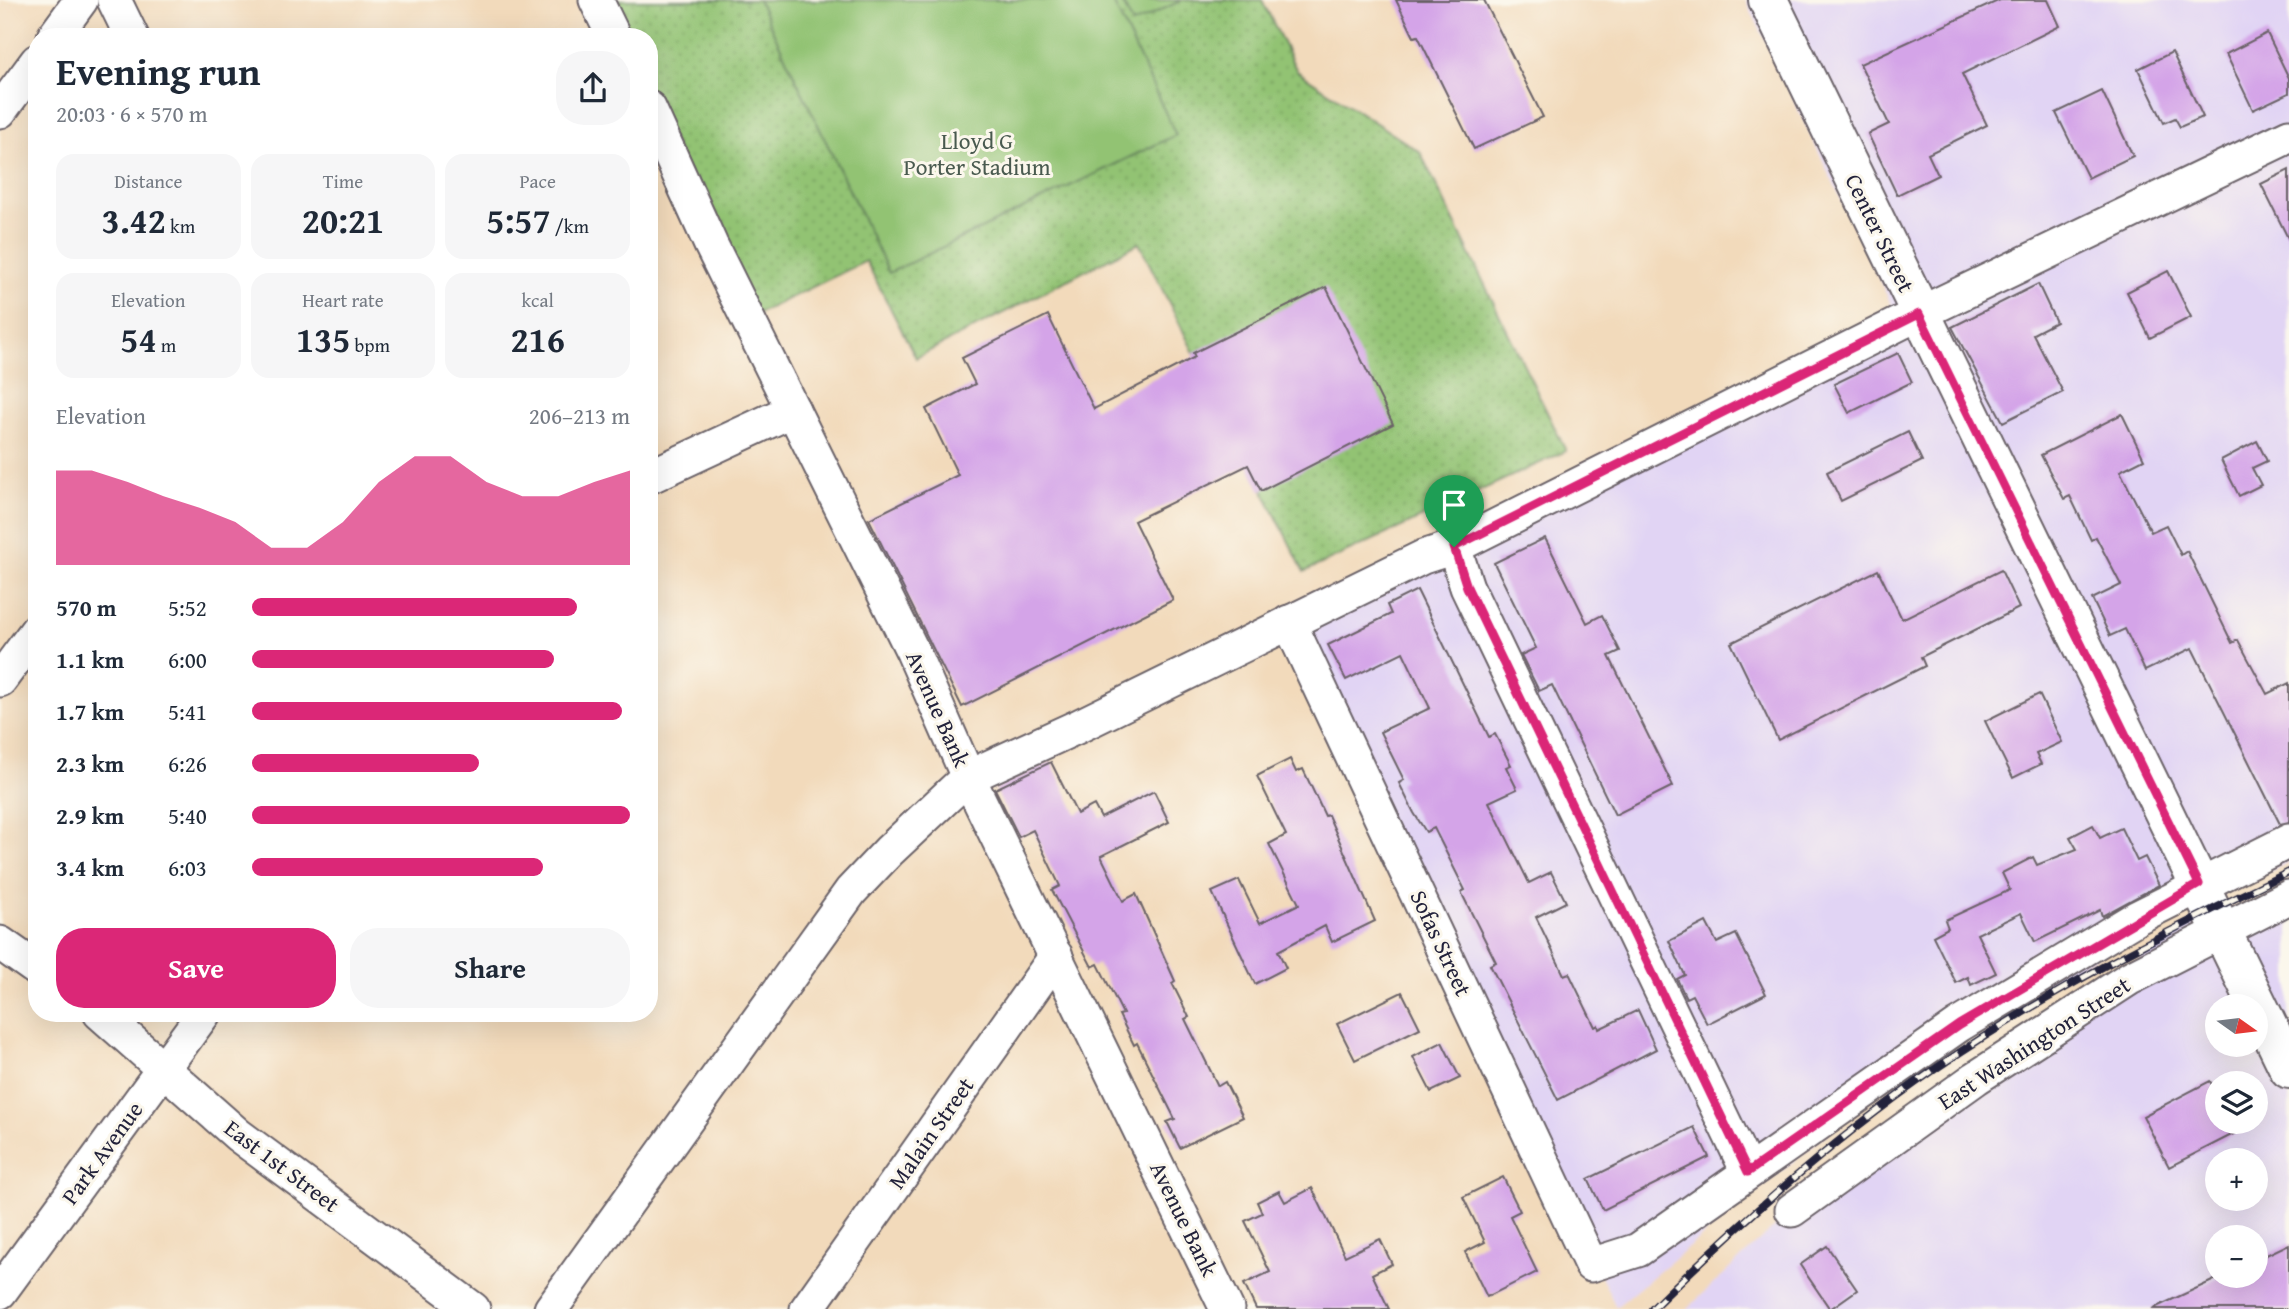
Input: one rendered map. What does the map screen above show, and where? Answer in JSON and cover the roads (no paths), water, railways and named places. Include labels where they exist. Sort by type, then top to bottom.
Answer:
[{"type":"main road","name":"Center Street","points":[[1768,0],[2289,1069]]},
{"type":"street","points":[[61,28],[81,0]]},
{"type":"street","points":[[114,0],[128,28]]},
{"type":"street","points":[[596,0],[610,28]]},
{"type":"street","points":[[0,111],[28,73]]},
{"type":"street","name":"Avenue Bank","points":[[658,128],[711,245],[913,652],[968,777],[1227,1309]]},
{"type":"street","points":[[551,1309],[851,891],[889,851],[968,777],[1077,727],[1423,557],[1454,547],[1919,314],[2289,136]]},
{"type":"street","points":[[658,473],[793,410]]},
{"type":"street","points":[[1454,547],[1467,587],[1748,1172],[1959,1025],[2199,884],[2289,841]]},
{"type":"street","name":"Sofas Street","points":[[1289,622],[1591,1265],[1638,1250],[1748,1172]]},
{"type":"street","points":[[0,680],[28,641]]},
{"type":"street","name":"East Washington Street","points":[[1792,1210],[1976,1078],[2130,978],[2289,897]]},
{"type":"street","points":[[0,943],[28,963]]},
{"type":"street","name":"Malain Street","points":[[807,1309],[1056,956]]},
{"type":"street","name":"East 1st Street","points":[[110,1022],[238,1136],[473,1309]]},
{"type":"street","name":"Park Avenue","points":[[0,1292],[198,1022]]},
{"type":"railway","points":[[1652,1309],[1719,1244],[1826,1151],[1938,1067],[2066,987],[2199,916],[2289,872]]},
{"type":"park label","name":"Lloyd G Porter Stadium","points":[[977,154]]}]
